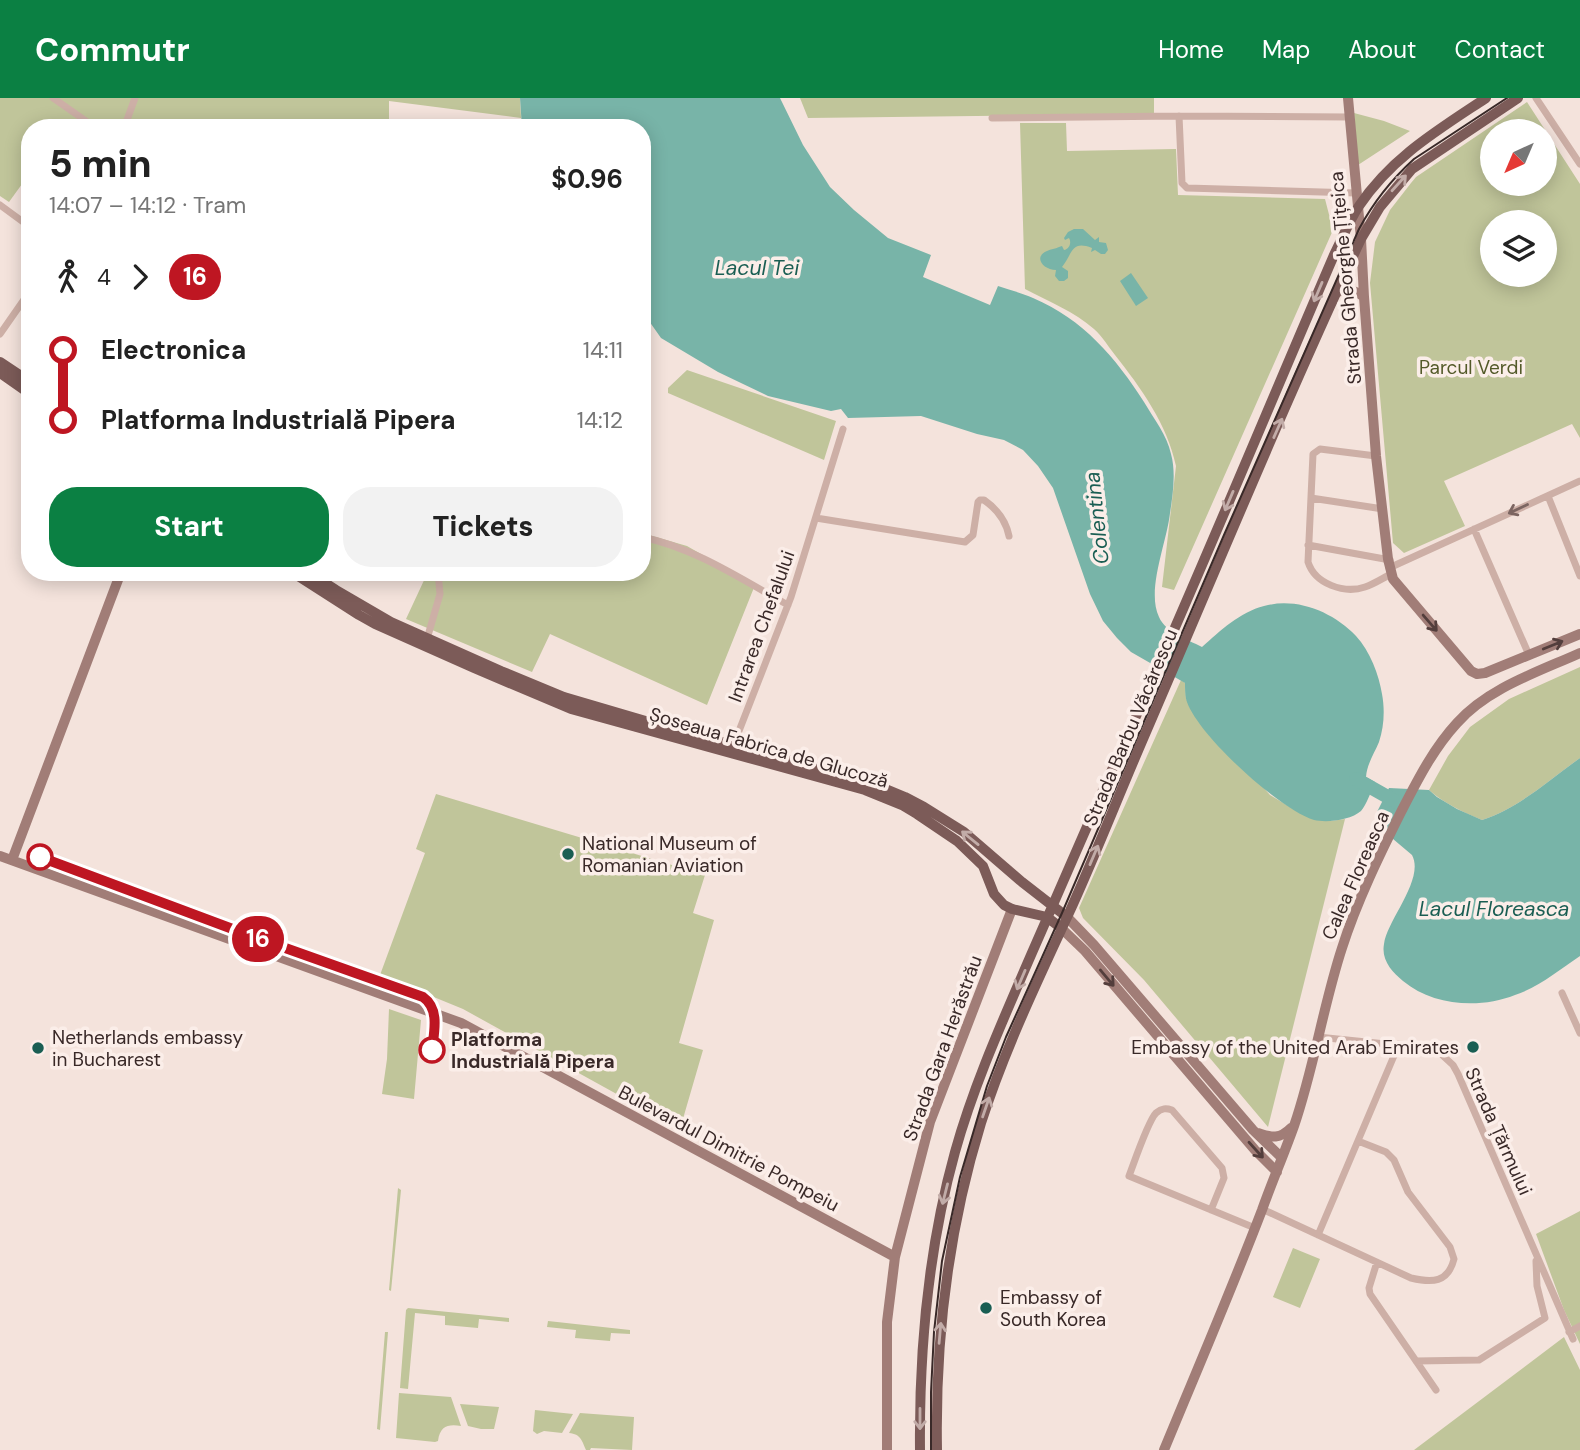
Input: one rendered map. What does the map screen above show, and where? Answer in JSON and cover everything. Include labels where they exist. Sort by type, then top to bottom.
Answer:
[{"type":"main road","name":"Strada Barbu Văcărescu","points":[[920,1450],[924,1326],[930,1271],[942,1208],[958,1143],[976,1087],[1047,917],[1334,255],[1358,208],[1400,158],[1486,98]]},
{"type":"main road","name":"Strada Barbu Văcărescu","points":[[937,1450],[937,1384],[951,1244],[972,1155],[1008,1049],[1361,239],[1380,207],[1412,169],[1518,98]]},
{"type":"main road","points":[[0,362],[21,377]]},
{"type":"main road","points":[[0,373],[21,388]]},
{"type":"main road","name":"Șoseaua Fabrica de Glucoză","points":[[306,581],[375,624],[554,702],[604,719],[869,782],[905,797],[964,832],[1067,917]]},
{"type":"main road","name":"Șoseaua Fabrica de Glucoză","points":[[323,581],[363,606],[427,639],[564,697],[865,790],[902,805],[957,841],[983,866],[994,894],[1012,909]]},
{"type":"main road","points":[[989,882],[999,872],[1022,882]]},
{"type":"main road","points":[[1012,909],[1047,917],[1061,928]]},
{"type":"street","points":[[54,98],[83,119]]},
{"type":"street","points":[[127,119],[135,98]]},
{"type":"street","name":"Strada Gheorghe Țițeica","points":[[1348,98],[1376,456],[1390,567]]},
{"type":"street","points":[[1536,98],[1580,164]]},
{"type":"street","points":[[1179,116],[1182,183],[1189,188],[1356,193]]},
{"type":"street","points":[[992,118],[1349,117]]},
{"type":"street","points":[[1572,152],[1580,147]]},
{"type":"street","points":[[0,205],[21,220]]},
{"type":"street","points":[[1337,292],[1352,290],[1364,297]]},
{"type":"street","points":[[0,334],[21,304]]},
{"type":"street","name":"Intrarea Chefalului","points":[[732,749],[788,605],[844,429]]},
{"type":"street","points":[[1376,456],[1317,449],[1313,454],[1307,556],[1310,568],[1321,580],[1347,590],[1367,586],[1390,567],[1580,481]]},
{"type":"street","points":[[1548,496],[1580,576]]},
{"type":"street","points":[[1311,498],[1383,509]]},
{"type":"street","points":[[816,518],[965,542],[973,535],[978,502],[981,500],[989,503],[1002,518],[1009,536]]},
{"type":"street","points":[[1474,529],[1529,655]]},
{"type":"street","points":[[651,539],[700,555],[788,605]]},
{"type":"street","points":[[1308,545],[1390,567]]},
{"type":"street","points":[[1390,567],[1396,584],[1471,671],[1477,674],[1580,634]]},
{"type":"street","points":[[12,860],[118,581]]},
{"type":"street","points":[[427,639],[440,594],[439,581]]},
{"type":"street","name":"Calea Floreasca","points":[[1164,1450],[1294,1125],[1346,934],[1384,846],[1412,791],[1444,737],[1472,708],[1507,687],[1580,653]]},
{"type":"street","name":"Bulevardul Dimitrie Pompeiu","points":[[0,856],[461,1023],[895,1257]]},
{"type":"street","name":"Strada Gara Herăstrău","points":[[887,1450],[887,1322],[895,1257],[930,1122],[1012,909]]},
{"type":"street","name":"Șoseaua Fabrica de Glucoză","points":[[1067,917],[1255,1132],[1282,1158]]},
{"type":"street","points":[[1061,928],[1085,951],[1255,1150],[1277,1172]]},
{"type":"street","points":[[1562,993],[1580,1033]]},
{"type":"street","name":"Strada Țărmului","points":[[1318,1037],[1399,1044],[1432,1050],[1453,1065],[1571,1336],[1580,1326]]},
{"type":"street","points":[[1318,1235],[1399,1044]]},
{"type":"street","points":[[1211,1210],[1224,1178],[1222,1168],[1172,1110],[1165,1108],[1152,1119],[1129,1176],[1211,1210],[1255,1228]]},
{"type":"street","points":[[1255,1132],[1278,1137],[1294,1125]]},
{"type":"street","points":[[1262,1209],[1411,1278],[1435,1281],[1443,1278],[1454,1259],[1450,1247],[1408,1192],[1394,1160],[1386,1152],[1358,1141]]},
{"type":"street","points":[[1416,1361],[1479,1360],[1545,1318],[1536,1280],[1535,1254]]},
{"type":"street","points":[[1377,1262],[1369,1288],[1370,1294],[1436,1390]]},
{"type":"green space","points":[[0,98],[520,98],[521,118],[389,101],[389,119],[21,119],[21,185],[9,202],[0,196]]},
{"type":"green space","points":[[800,98],[1154,98],[1154,114],[808,118]]},
{"type":"green space","name":"Parcul Verdi","points":[[1527,102],[1538,119],[1502,119]]},
{"type":"green space","points":[[1354,113],[1384,121],[1410,131],[1358,165]]},
{"type":"green space","points":[[1020,123],[1066,123],[1067,151],[1176,149],[1178,195],[1325,199],[1333,230],[1174,590],[1162,587],[1176,466],[1160,421],[1134,380],[1097,332],[1070,312],[1025,289]]},
{"type":"green space","name":"Parcul Verdi","points":[[1480,134],[1480,196],[1558,196],[1558,150],[1580,184],[1580,438],[1572,424],[1444,481],[1465,526],[1404,553],[1393,543],[1370,283],[1375,242],[1390,210],[1416,177]]},
{"type":"green space","points":[[687,370],[836,421],[824,460],[668,393],[668,388]]},
{"type":"green space","points":[[651,536],[687,546],[755,585],[707,705],[550,634],[532,672],[406,619],[424,581],[651,581]]},
{"type":"green space","points":[[1580,667],[1580,758],[1521,801],[1482,820],[1448,804],[1429,790],[1448,756],[1470,727],[1509,699]]},
{"type":"green space","points":[[1181,680],[1185,683],[1186,699],[1270,795],[1300,813],[1331,821],[1345,819],[1268,1127],[1144,980],[1083,918],[1079,908]]},
{"type":"green space","points":[[436,794],[705,875],[693,913],[714,920],[679,1043],[703,1050],[680,1129],[463,1009],[380,975],[425,853],[416,849]]},
{"type":"green space","points":[[389,1009],[421,1020],[414,1099],[382,1094],[387,1059]]},
{"type":"green space","points":[[398,1188],[401,1190],[391,1291],[389,1290]]},
{"type":"green space","points":[[1580,1211],[1580,1344],[1564,1310],[1536,1234]]},
{"type":"green space","points":[[1293,1248],[1320,1259],[1300,1308],[1273,1297]]},
{"type":"green space","points":[[408,1308],[509,1318],[509,1322],[479,1319],[478,1328],[445,1325],[445,1316],[415,1313],[408,1389],[400,1388]]},
{"type":"green space","points":[[548,1321],[630,1330],[630,1334],[611,1333],[610,1341],[575,1338],[576,1330],[547,1327]]},
{"type":"green space","points":[[385,1332],[388,1332],[380,1430],[377,1429]]},
{"type":"green space","points":[[1564,1337],[1580,1370],[1580,1450],[1414,1450]]},
{"type":"green space","points":[[399,1393],[451,1397],[461,1426],[445,1427],[435,1442],[396,1438]]},
{"type":"green space","points":[[460,1404],[499,1407],[494,1429],[468,1426]]},
{"type":"green space","points":[[535,1410],[573,1414],[562,1433],[544,1431],[537,1434],[533,1431]]},
{"type":"green space","points":[[580,1413],[634,1417],[632,1450],[586,1450],[579,1436],[569,1433]]},
{"type":"water","name":"Lacul Tei","points":[[520,98],[780,98],[803,145],[830,187],[888,238],[931,255],[923,277],[990,305],[998,286],[1051,307],[1083,329],[1110,355],[1133,386],[1163,434],[1173,461],[1172,498],[1155,593],[1162,623],[1202,647],[1231,623],[1255,609],[1276,604],[1302,605],[1337,620],[1356,636],[1366,649],[1379,679],[1384,712],[1381,736],[1366,777],[1375,782],[1361,811],[1345,819],[1314,820],[1281,802],[1221,750],[1193,714],[1186,699],[1185,683],[1131,652],[1103,621],[1090,594],[1053,488],[1023,450],[1004,440],[921,416],[848,418],[841,409],[831,411],[768,396],[718,372],[661,338],[651,324],[651,119],[521,119]]},
{"type":"water","points":[[1074,229],[1083,229],[1095,240],[1099,237],[1099,242],[1106,243],[1108,250],[1101,254],[1095,250],[1091,252],[1092,248],[1085,246],[1076,247],[1062,267],[1068,271],[1068,278],[1059,281],[1055,276],[1056,270],[1044,266],[1040,260],[1047,251],[1062,246],[1064,250],[1067,248],[1070,240],[1064,238]]},
{"type":"water","points":[[1131,273],[1148,298],[1136,306],[1120,281]]},
{"type":"water","name":"Lacul Floreasca","points":[[1580,758],[1580,956],[1524,992],[1487,1002],[1457,1003],[1442,1000],[1428,996],[1403,981],[1391,970],[1386,960],[1384,944],[1391,923],[1410,887],[1415,865],[1412,855],[1380,828],[1375,816],[1389,788],[1429,790],[1457,809],[1482,820],[1521,801]]},
{"type":"waterway","name":"Colentina","points":[[1356,779],[1402,805]]},
{"type":"tram line","points":[[931,1450],[934,1332],[942,1261],[960,1177],[987,1086],[1006,1037],[1359,229],[1384,192],[1414,159],[1507,98]]},
{"type":"tram line","name":"16","points":[[40,857],[423,997],[428,1000],[434,1012],[432,1050]]},
{"type":"place","name":"National Museum of Romanian Aviation","points":[[568,854]]},
{"type":"place","name":"Embassy of the United Arab Emirates","points":[[1473,1047]]},
{"type":"place","name":"Netherlands embassy in Bucharest","points":[[38,1048]]},
{"type":"place","name":"Platforma Industrială Pipera","points":[[432,1050]]},
{"type":"place","name":"Embassy of South Korea","points":[[986,1308]]}]
